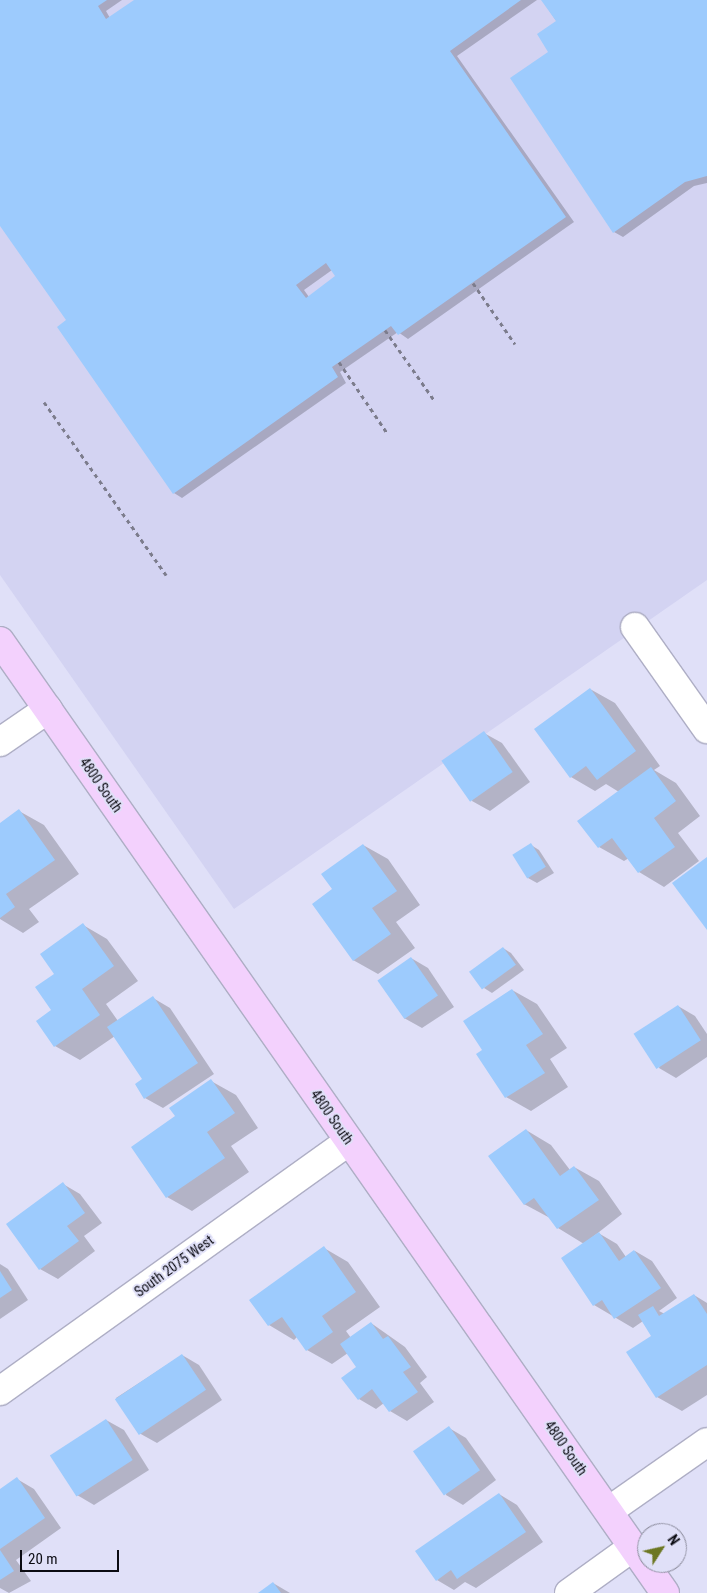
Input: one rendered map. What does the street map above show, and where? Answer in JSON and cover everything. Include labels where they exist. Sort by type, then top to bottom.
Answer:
[{"type":"main road","name":"4800 South","points":[[0,641],[349,1141],[610,1510],[633,1547],[666,1593]]},
{"type":"street","points":[[634,627],[707,729]]},
{"type":"street","points":[[0,742],[48,709]]},
{"type":"street","name":"South 2075 West","points":[[0,1391],[349,1141]]},
{"type":"street","points":[[610,1510],[707,1442]]},
{"type":"street","points":[[569,1593],[633,1547]]},
{"type":"path","points":[[473,282],[515,344]]},
{"type":"path","points":[[384,330],[434,400]]},
{"type":"path","points":[[339,362],[388,433]]},
{"type":"path","points":[[44,402],[166,575]]},
{"type":"shaded area","points":[[0,0],[707,0],[707,580],[234,909],[0,575]]},
{"type":"building","points":[[0,0],[107,0],[98,6],[106,19],[134,0],[521,0],[450,51],[566,217],[398,335],[391,326],[332,367],[338,377],[173,494],[57,327],[66,320],[0,226]],"holes":[[[326,263],[335,276],[306,298],[296,285]]]},
{"type":"building","points":[[541,0],[707,0],[707,176],[685,182],[613,233],[510,78],[548,52],[537,34],[556,21]]},
{"type":"building","points":[[590,688],[636,751],[597,780],[586,766],[570,778],[534,729]]},
{"type":"building","points":[[484,731],[513,772],[470,802],[441,761]]},
{"type":"building","points":[[651,767],[676,801],[654,818],[675,847],[638,873],[612,838],[598,848],[577,821]]},
{"type":"building","points":[[19,809],[55,860],[6,894],[15,907],[0,918],[0,823]]},
{"type":"building","points":[[531,843],[546,867],[527,878],[512,855]]},
{"type":"building","points":[[363,844],[397,891],[372,908],[391,934],[353,961],[312,904],[332,889],[321,874]]},
{"type":"building","points":[[707,857],[707,930],[672,883]]},
{"type":"building","points":[[83,923],[114,966],[82,989],[100,1015],[54,1047],[36,1021],[51,1010],[35,987],[54,974],[40,954]]},
{"type":"building","points":[[503,947],[516,965],[482,989],[469,972]]},
{"type":"building","points":[[411,957],[438,996],[404,1019],[377,981]]},
{"type":"building","points":[[512,989],[543,1034],[526,1045],[545,1073],[505,1098],[476,1054],[482,1050],[463,1021]]},
{"type":"building","points":[[153,996],[198,1063],[144,1099],[135,1084],[142,1079],[107,1027]]},
{"type":"building","points":[[678,1005],[701,1040],[656,1069],[634,1034]]},
{"type":"building","points":[[211,1079],[235,1113],[207,1132],[225,1158],[166,1198],[131,1147],[175,1116],[169,1108]]},
{"type":"building","points":[[526,1129],[560,1176],[574,1166],[599,1200],[557,1229],[534,1198],[524,1205],[488,1156]]},
{"type":"building","points":[[63,1182],[85,1213],[67,1226],[79,1241],[39,1270],[6,1224]]},
{"type":"building","points":[[599,1232],[619,1261],[634,1250],[661,1288],[614,1319],[602,1300],[593,1306],[561,1258]]},
{"type":"building","points":[[324,1246],[356,1292],[322,1316],[333,1332],[306,1351],[282,1317],[268,1326],[249,1300]]},
{"type":"building","points":[[0,1271],[12,1290],[0,1298]]},
{"type":"building","points":[[694,1294],[707,1314],[707,1365],[656,1398],[626,1352],[651,1336],[638,1315],[653,1306],[659,1316]]},
{"type":"building","points":[[371,1322],[383,1339],[388,1336],[411,1367],[403,1372],[418,1392],[389,1412],[372,1389],[358,1400],[341,1378],[356,1367],[340,1344]]},
{"type":"building","points":[[182,1354],[206,1390],[139,1435],[115,1399]]},
{"type":"building","points":[[106,1419],[133,1460],[76,1497],[50,1455]]},
{"type":"building","points":[[449,1426],[480,1470],[444,1495],[413,1451]]},
{"type":"building","points":[[17,1477],[45,1518],[0,1549],[0,1489]]},
{"type":"building","points":[[499,1493],[526,1532],[457,1579],[451,1570],[436,1581],[415,1551]]},
{"type":"building","points":[[0,1550],[14,1571],[0,1580]]},
{"type":"building","points":[[273,1582],[281,1593],[258,1593]]}]
